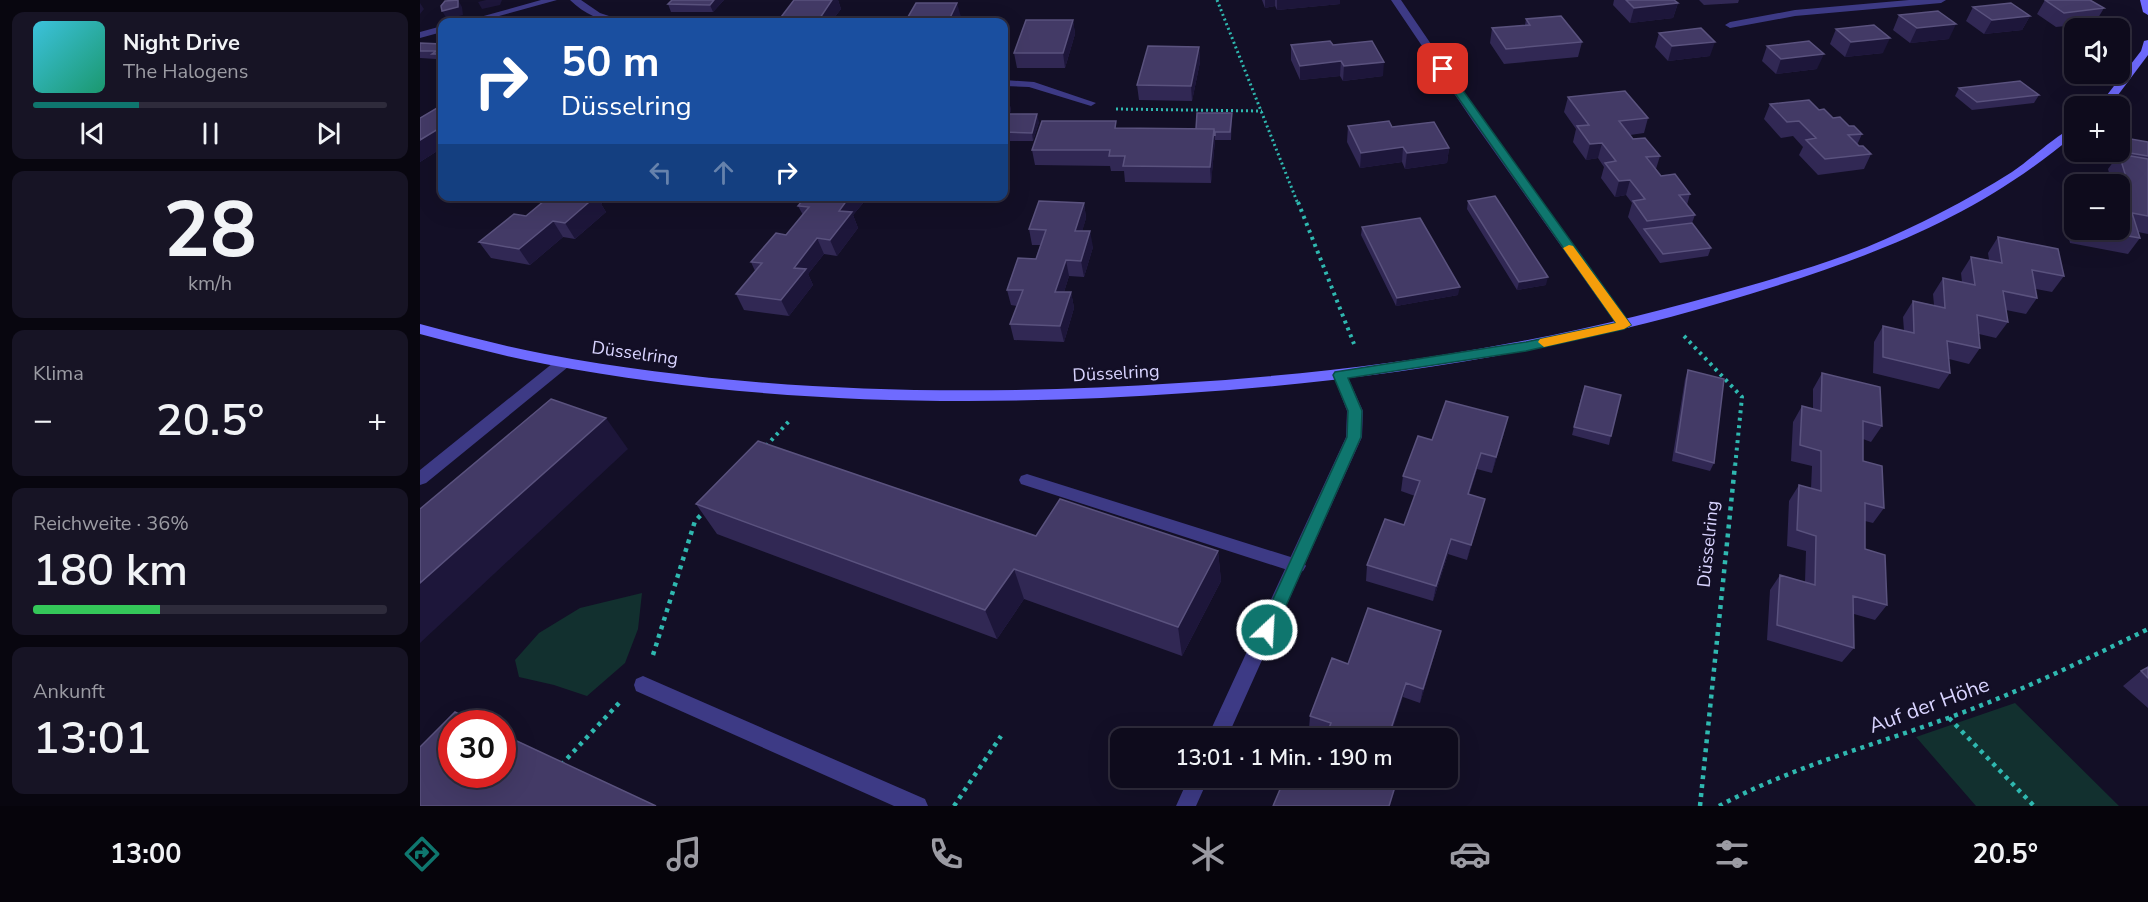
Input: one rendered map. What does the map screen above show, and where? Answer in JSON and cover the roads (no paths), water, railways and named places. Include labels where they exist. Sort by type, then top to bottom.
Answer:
[{"type":"street","points":[[482,18],[552,0]]},
{"type":"street","points":[[575,0],[597,15],[608,18]]},
{"type":"street","points":[[1396,0],[1478,121],[1624,325]]},
{"type":"street","points":[[1730,25],[1795,14],[1941,0]]},
{"type":"street","points":[[2145,0],[2148,12]]},
{"type":"street","points":[[420,35],[438,30]]},
{"type":"street","points":[[2112,96],[2146,51],[2148,43]]},
{"type":"street","points":[[1008,83],[1030,84],[1091,103]]},
{"type":"street","name":"Düsselring","points":[[420,329],[563,363],[722,384],[815,391],[954,397],[1125,393],[1340,375],[1526,346],[1665,316],[1838,263],[1919,228],[1988,191],[2064,138]]},
{"type":"street","points":[[420,479],[563,363]]},
{"type":"street","points":[[1222,728],[1354,437],[1355,411],[1340,375]]},
{"type":"street","points":[[1027,480],[1297,566]]},
{"type":"street","points":[[643,685],[918,806]]},
{"type":"street","points":[[1186,806],[1194,788]]}]
